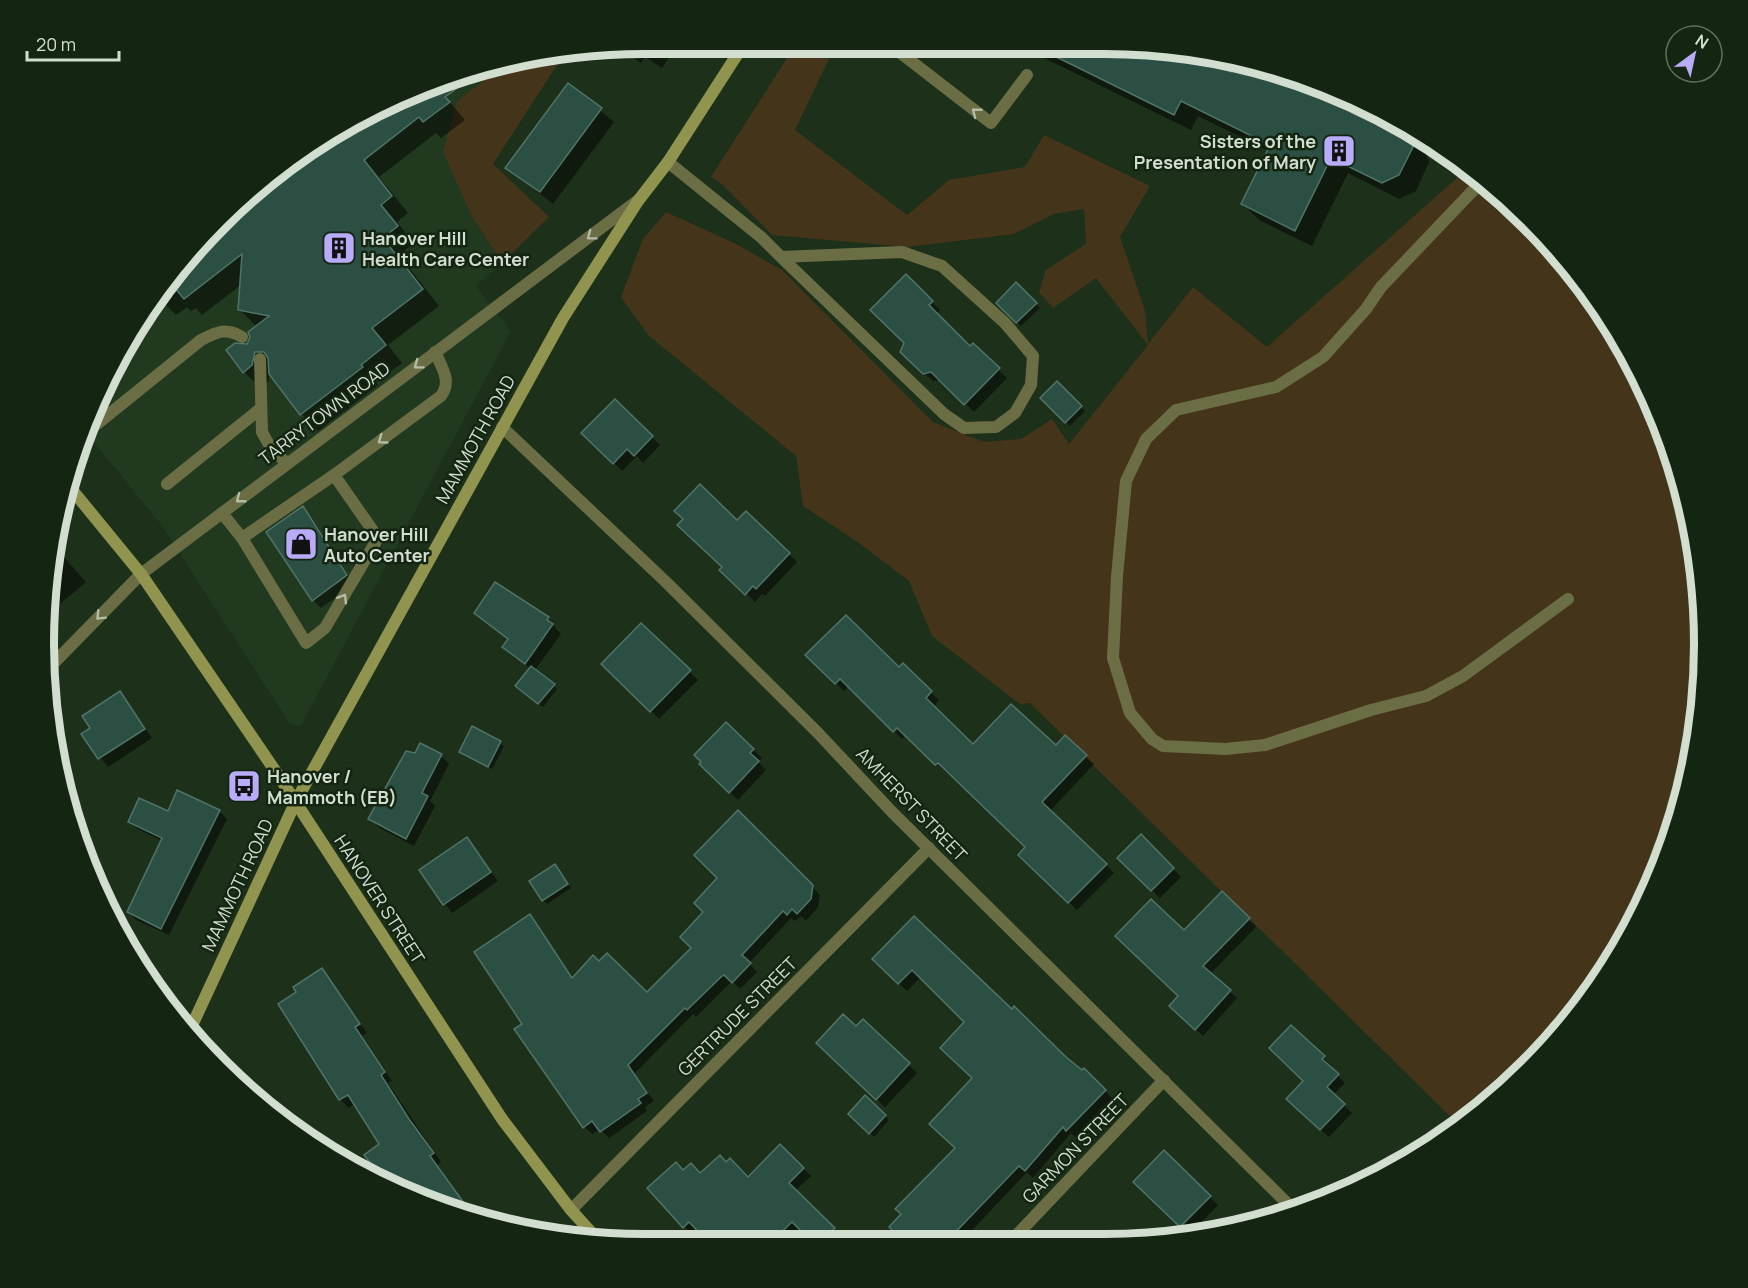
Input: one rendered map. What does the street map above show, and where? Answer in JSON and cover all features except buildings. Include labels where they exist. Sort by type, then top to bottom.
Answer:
[{"type":"main road","name":"MAMMOTH ROAD","points":[[193,1024],[296,801],[563,318],[638,201],[668,162],[738,54]]},
{"type":"main road","name":"HANOVER STREET","points":[[74,492],[141,574],[296,801],[502,1119],[571,1210],[590,1231]]},
{"type":"street","points":[[902,54],[991,123],[1027,75]]},
{"type":"street","points":[[668,162],[760,237],[944,414],[964,428],[996,427],[1015,412],[1031,385],[1033,356],[1005,323],[942,266],[902,252],[781,257]]},
{"type":"street","points":[[1476,187],[1381,287],[1348,331],[1323,357],[1276,387],[1176,410],[1146,439],[1126,482],[1117,576],[1113,658],[1130,713],[1152,739],[1163,746],[1226,749],[1264,745],[1371,710],[1426,696],[1463,676],[1568,599]]},
{"type":"street","name":"TARRYTOWN ROAD","points":[[54,661],[141,574],[638,201]]},
{"type":"street","points":[[97,424],[201,340],[221,331],[232,331],[242,337]]},
{"type":"street","points":[[242,538],[334,475],[441,396],[447,388],[447,380],[435,352]]},
{"type":"street","points":[[260,359],[262,432],[268,443],[286,463]]},
{"type":"street","points":[[167,484],[260,409]]},
{"type":"street","name":"AMHERST STREET","points":[[502,427],[675,590],[929,848],[1289,1205]]},
{"type":"street","points":[[222,513],[242,538],[306,643],[325,628],[378,538],[334,475]]},
{"type":"street","name":"GERTRUDE STREET","points":[[571,1210],[929,848]]},
{"type":"street","name":"GARMON STREET","points":[[1018,1234],[1164,1080]]},
{"type":"shaded area","points":[[790,54],[831,54],[795,130],[907,215],[949,180],[1025,167],[1044,135],[1150,186],[1120,237],[1145,311],[1148,344],[1193,287],[1267,347],[1461,174],[1493,200],[1548,255],[1595,316],[1615,349],[1649,418],[1663,454],[1683,529],[1689,567],[1693,605],[1693,683],[1683,759],[1674,797],[1663,834],[1633,905],[1595,972],[1572,1003],[1548,1033],[1493,1088],[1453,1119],[1030,703],[1020,704],[932,636],[909,581],[859,543],[803,506],[796,456],[648,335],[621,297],[643,239],[666,212],[736,244],[782,270],[933,422],[984,442],[1021,439],[1052,419],[1069,444],[1148,345],[1096,278],[1053,308],[1039,292],[1046,270],[1086,244],[1084,209],[1054,214],[1014,234],[907,247],[772,235],[722,184],[711,177]]},
{"type":"shaded area","points":[[560,60],[493,164],[549,217],[502,263],[471,215],[443,152],[457,101],[491,74]]},
{"type":"shaded area","points":[[488,75],[457,101],[471,215],[502,263],[476,286],[511,331],[301,726],[290,724],[160,523],[91,439],[115,383],[153,316],[200,255],[227,227],[255,200],[316,153],[383,115],[418,99]]},
{"type":"place","name":"Sisters of the Presentation of Mary","points":[[1339,151]]},
{"type":"place","name":"Hanover Hill Health Care Center","points":[[339,248]]},
{"type":"place","name":"Hanover Hill Auto Center","points":[[301,544]]},
{"type":"place","name":"Hanover / Mammoth (EB)","points":[[244,786]]}]
